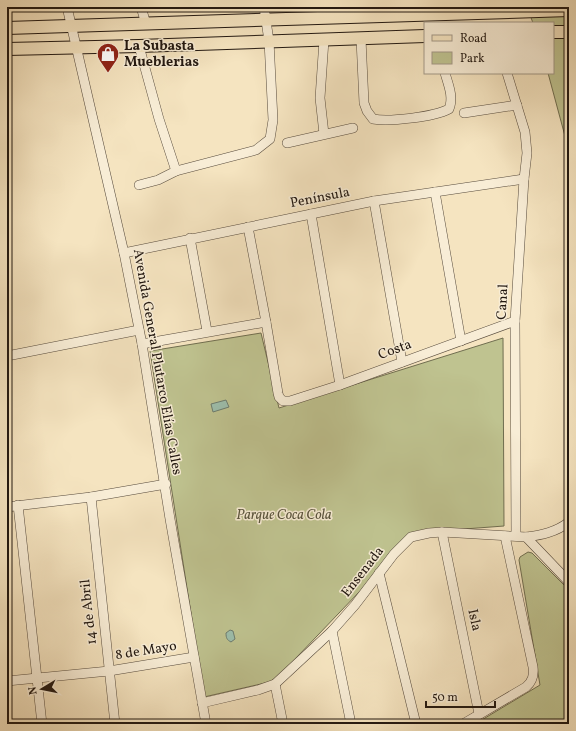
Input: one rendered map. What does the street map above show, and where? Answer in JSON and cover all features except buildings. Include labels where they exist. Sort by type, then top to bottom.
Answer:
[{"type":"main road","points":[[7,28],[266,19],[322,12],[489,10],[508,12],[569,10]]},
{"type":"main road","points":[[554,32],[569,32]]},
{"type":"main road","points":[[7,49],[268,41],[361,40],[424,36]]},
{"type":"street","name":"Avenida General Plutarco Elías Calles","points":[[67,7],[78,48],[124,252],[142,344],[206,724]]},
{"type":"street","points":[[141,7],[146,24]]},
{"type":"street","points":[[140,185],[158,180],[176,171],[256,150],[270,139],[273,120],[268,41],[264,7]]},
{"type":"street","points":[[324,40],[320,98],[324,134]]},
{"type":"street","points":[[361,40],[364,97],[366,108],[373,119],[382,120],[423,116],[438,114],[449,109],[451,105],[451,95],[445,74]]},
{"type":"street","points":[[139,46],[159,119],[176,171]]},
{"type":"street","name":"Canal","points":[[507,74],[525,132],[527,153],[515,321],[516,536]]},
{"type":"street","points":[[464,113],[516,105]]},
{"type":"street","points":[[288,142],[353,128]]},
{"type":"street","name":"Península","points":[[124,252],[374,201],[524,179]]},
{"type":"street","points":[[435,192],[461,341]]},
{"type":"street","points":[[374,201],[402,362]]},
{"type":"street","points":[[311,214],[340,385]]},
{"type":"street","points":[[142,344],[207,331],[266,322],[248,227]]},
{"type":"street","points":[[190,238],[207,331]]},
{"type":"street","name":"Costa","points":[[266,322],[279,397],[283,401],[290,401],[340,385],[515,321]]},
{"type":"street","points":[[7,356],[139,330]]},
{"type":"street","points":[[7,507],[91,497],[166,484]]},
{"type":"street","name":"14 de Abril","points":[[91,497],[115,724]]},
{"type":"street","points":[[18,505],[42,724]]},
{"type":"street","name":"Ensenada","points":[[202,703],[258,690],[275,684],[332,631],[355,605],[394,554],[411,537],[442,532],[526,537],[551,532],[569,522]]},
{"type":"street","name":"Isla","points":[[442,532],[480,714]]},
{"type":"street","points":[[463,724],[530,684],[533,678],[533,667],[505,536]]},
{"type":"street","points":[[526,537],[569,582]]},
{"type":"street","points":[[379,573],[416,724]]},
{"type":"street","points":[[332,631],[351,724]]},
{"type":"street","name":"8 de Mayo","points":[[7,681],[109,671],[194,657]]},
{"type":"street","points":[[275,684],[283,724]]},
{"type":"green space","points":[[527,7],[569,7],[569,151],[548,74],[554,74],[554,22],[533,22]]},
{"type":"green space","name":"Parque Coca Cola","points":[[261,333],[279,408],[503,338],[504,526],[411,533],[382,568],[274,681],[204,697],[150,351]]},
{"type":"green space","points":[[528,552],[532,553],[569,590],[569,724],[475,724],[540,685],[519,560],[520,557]]},
{"type":"shaded area","points":[[226,400],[229,407],[213,412],[211,404]]},
{"type":"shaded area","points":[[230,630],[233,631],[235,639],[231,642],[227,639],[226,635],[226,633]]},
{"type":"place","name":"La Subasta Mueblerias","points":[[108,74]]}]
